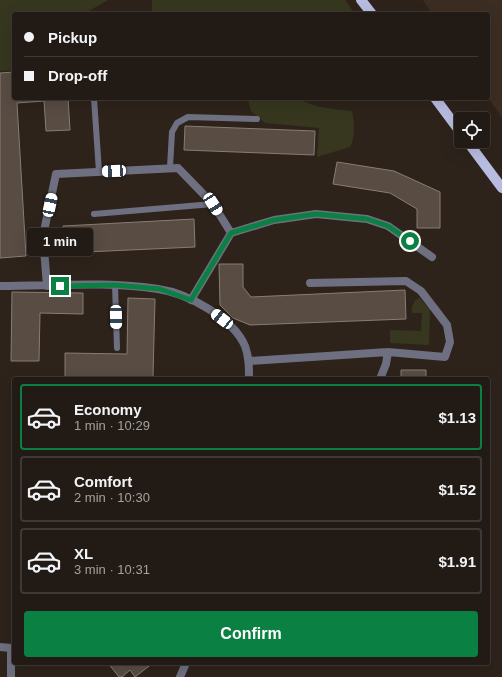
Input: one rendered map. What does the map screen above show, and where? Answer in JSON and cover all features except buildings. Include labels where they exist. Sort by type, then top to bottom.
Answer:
[{"type":"main road","points":[[361,0],[370,12]]},
{"type":"main road","points":[[436,100],[454,124]]},
{"type":"main road","points":[[472,148],[502,188]]},
{"type":"street","points":[[46,286],[43,236],[56,174],[170,167],[178,168],[213,204],[231,233]]},
{"type":"street","points":[[191,300],[231,233],[274,220],[316,214],[367,219],[388,226],[432,257]]},
{"type":"street","points":[[249,362],[388,352],[445,357],[450,342],[447,325],[421,291],[406,281],[310,283]]},
{"type":"street","points":[[0,286],[115,285],[160,289],[191,300],[214,313],[230,326],[244,345],[249,362],[249,377]]},
{"type":"street","points":[[381,377],[386,364],[388,352]]},
{"type":"street","points":[[0,647],[12,645],[11,677]]},
{"type":"street","points":[[180,677],[185,665]]},
{"type":"lane","points":[[94,100],[99,172]]},
{"type":"lane","points":[[170,167],[172,132],[177,123],[188,117],[256,119]]},
{"type":"lane","points":[[94,214],[213,204]]},
{"type":"lane","points":[[115,285],[117,348]]},
{"type":"shaded area","points":[[423,0],[502,0],[502,118],[490,100],[490,12],[431,12]]},
{"type":"green space","points":[[0,0],[108,0],[87,12],[12,12],[12,70],[0,71]]},
{"type":"green space","points":[[152,0],[345,0],[354,12],[152,12]]},
{"type":"green space","points":[[248,100],[302,100],[317,106],[352,111],[354,129],[352,142],[350,147],[317,157],[319,128],[265,123],[251,111]]},
{"type":"green space","points":[[420,298],[430,310],[429,345],[390,343],[390,330],[421,331],[422,313],[412,313],[412,307],[415,300]]},
{"type":"route","points":[[60,286],[115,285],[160,289],[191,300],[231,233],[274,220],[316,214],[367,219],[388,226],[410,241]]}]
